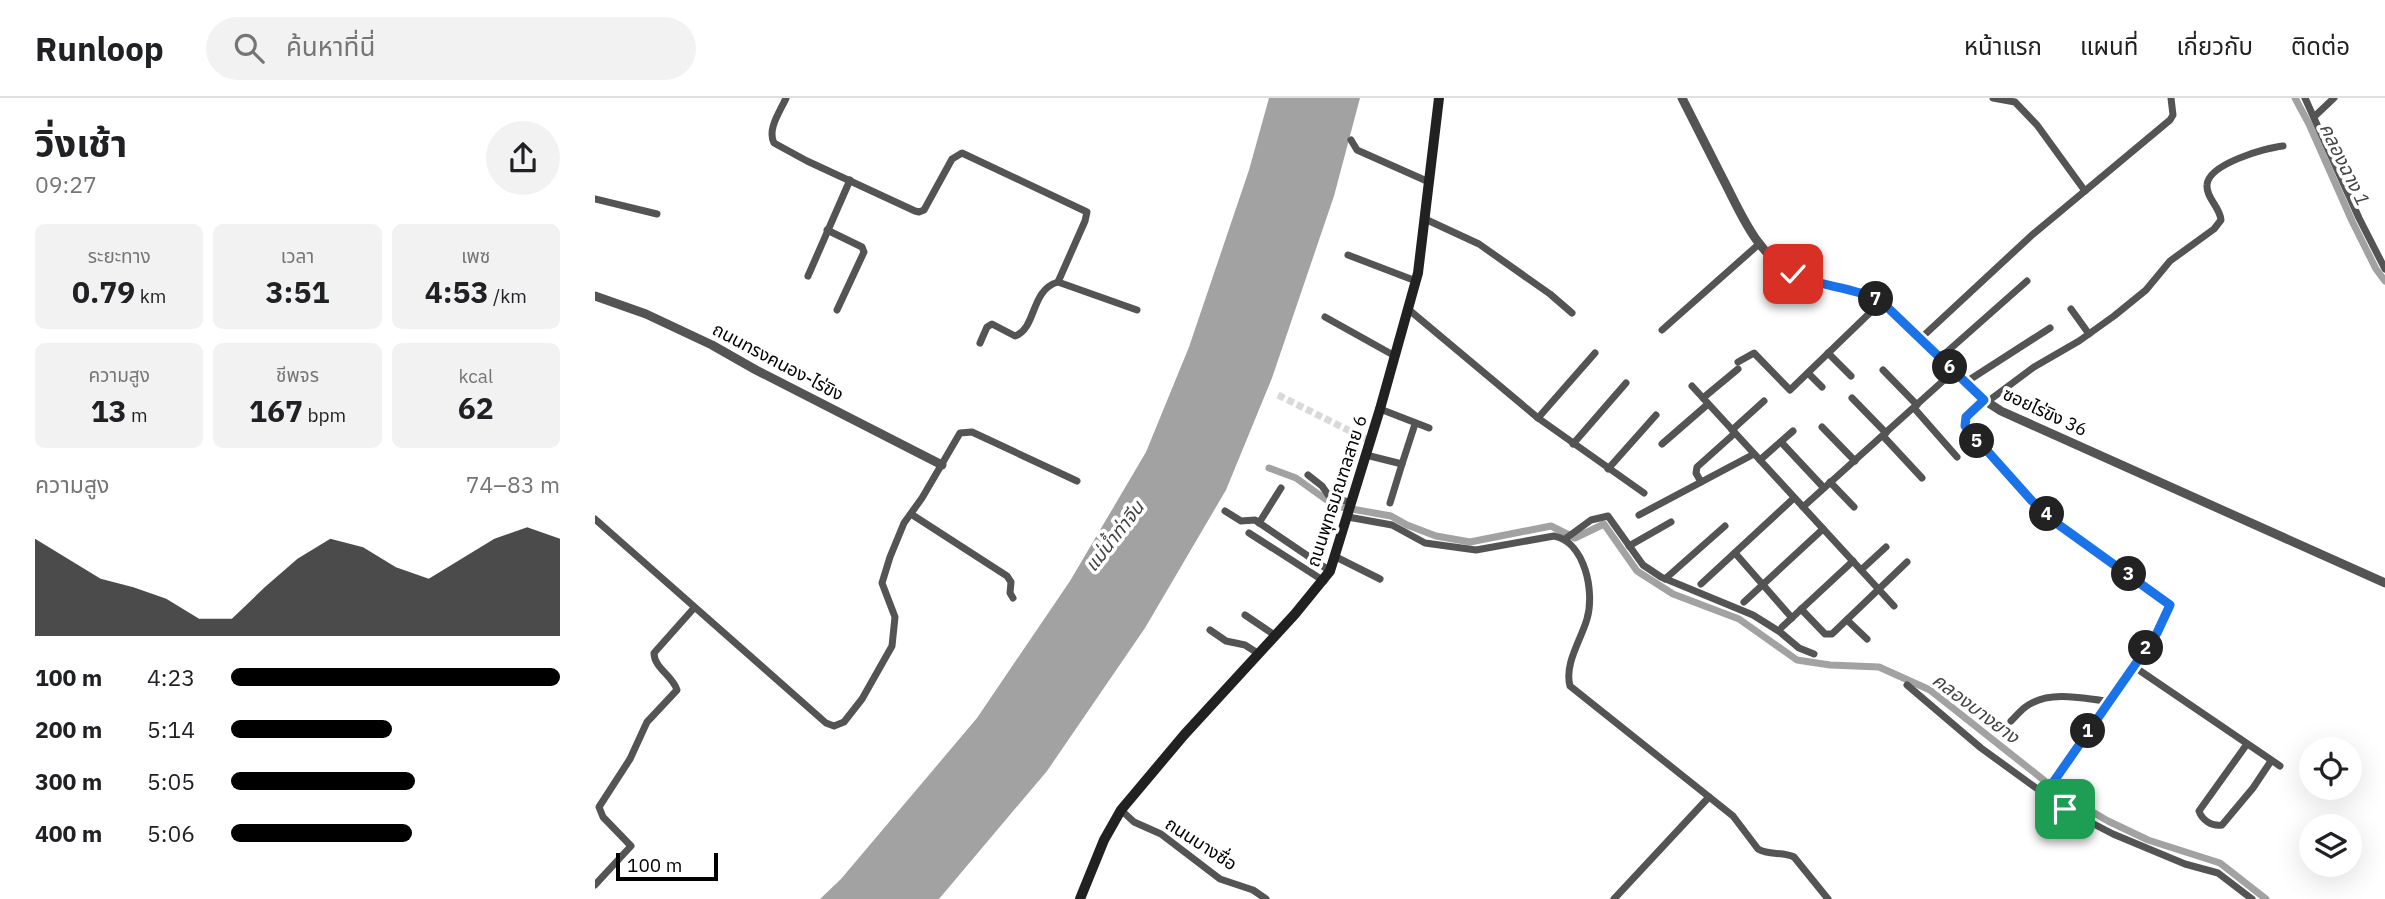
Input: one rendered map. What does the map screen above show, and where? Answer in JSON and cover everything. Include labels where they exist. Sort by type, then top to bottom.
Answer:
[{"type":"main road","name":"ถนนพุทธมณฑลสาย 6","points":[[1080,899],[1104,840],[1121,810],[1184,735],[1276,636],[1330,571],[1416,281],[1439,98]]},
{"type":"street","points":[[786,98],[772,128],[772,141],[807,161],[919,212],[924,210],[952,159],[962,153],[1087,212],[1058,282],[1045,288],[1020,334],[1015,336],[992,324],[988,325],[980,343]]},
{"type":"street","name":"ซอยไร่ขิง 36","points":[[1682,98],[1759,244],[1786,269],[1800,277],[1871,295],[1986,401],[2001,411],[2385,583]]},
{"type":"street","points":[[1993,98],[2015,102],[2037,125],[2085,191]]},
{"type":"street","points":[[1920,339],[2015,250],[2170,120],[2173,115],[2171,98]]},
{"type":"street","points":[[2305,98],[2385,269]]},
{"type":"street","points":[[2315,116],[2334,98]]},
{"type":"street","points":[[1351,140],[1357,150],[1429,182]]},
{"type":"street","points":[[2046,792],[2157,633],[2170,605],[2059,525],[2032,501],[1971,434],[1964,421],[1986,401],[2034,367],[2089,334],[2145,289],[2170,261],[2214,229],[2221,220],[2207,188],[2208,179],[2249,153],[2283,146]]},
{"type":"street","points":[[808,276],[850,180]]},
{"type":"street","points":[[595,199],[657,214]]},
{"type":"street","points":[[1425,219],[1479,244],[1572,313]]},
{"type":"street","points":[[827,230],[862,247],[865,252],[837,310]]},
{"type":"street","points":[[1662,330],[1759,244]]},
{"type":"street","points":[[1348,255],[1416,281]]},
{"type":"street","points":[[1940,358],[2027,281]]},
{"type":"street","points":[[1058,282],[1137,310]]},
{"type":"street","name":"ถนนทรงคนอง-ไร่ขิง","points":[[595,296],[646,314],[712,345],[942,465]]},
{"type":"street","points":[[1662,444],[1754,353],[1790,390],[1881,302]]},
{"type":"street","points":[[1408,309],[1538,418],[1644,493]]},
{"type":"street","points":[[2071,309],[2089,334]]},
{"type":"street","points":[[1325,317],[1395,356]]},
{"type":"street","points":[[1966,383],[2050,328]]},
{"type":"street","points":[[1538,418],[1595,353]]},
{"type":"street","points":[[1828,353],[1851,376]]},
{"type":"street","points":[[1883,370],[1957,457]]},
{"type":"street","points":[[1803,508],[1954,371]]},
{"type":"street","points":[[1808,373],[1822,387]]},
{"type":"street","points":[[1573,444],[1626,383]]},
{"type":"street","points":[[1692,386],[1894,606]]},
{"type":"street","points":[[1852,398],[1922,478]]},
{"type":"street","points":[[1701,482],[1696,473],[1697,467],[1764,401]]},
{"type":"street","points":[[1380,409],[1429,428]]},
{"type":"street","points":[[1608,469],[1656,415]]},
{"type":"street","points":[[1389,503],[1415,424]]},
{"type":"street","points":[[1822,427],[1855,461]]},
{"type":"street","points":[[595,519],[826,723],[834,726],[841,725],[862,699],[891,646],[895,617],[883,581],[895,544],[960,433],[968,431],[1077,481]]},
{"type":"street","points":[[1639,515],[1701,482],[1757,457],[1794,431]]},
{"type":"street","points":[[1781,442],[1854,507]]},
{"type":"street","points":[[1366,455],[1402,464]]},
{"type":"street","points":[[1308,475],[1322,486],[1329,496],[1352,503]]},
{"type":"street","points":[[1259,523],[1281,488]]},
{"type":"street","points":[[1701,584],[1794,498]]},
{"type":"street","points":[[1225,511],[1241,522],[1252,519],[1330,571]]},
{"type":"street","points":[[911,514],[1007,576],[1011,582],[1010,593],[1013,598]]},
{"type":"street","points":[[1566,538],[1576,529],[1599,517],[1608,516],[1643,565],[1665,579],[1743,610],[1770,625],[1799,648],[1814,654]]},
{"type":"street","points":[[1348,517],[1392,526],[1425,543],[1465,550],[1554,536],[1566,538],[1583,565],[1589,603],[1587,619],[1572,660],[1570,686],[1709,797],[1745,829],[1758,849],[1763,852],[1787,853],[1794,857],[1828,899]]},
{"type":"street","points":[[1629,547],[1671,522]]},
{"type":"street","points":[[1665,579],[1725,526]]},
{"type":"street","points":[[1744,602],[1823,529]]},
{"type":"street","points":[[1249,533],[1324,581]]},
{"type":"street","points":[[1861,570],[1886,547]]},
{"type":"street","points":[[1735,553],[1791,618]]},
{"type":"street","points":[[1336,557],[1380,579]]},
{"type":"street","points":[[1782,627],[1853,561]]},
{"type":"street","points":[[1801,608],[1829,635],[1906,562]]},
{"type":"street","points":[[595,885],[631,846],[603,817],[599,807],[630,760],[647,722],[677,690],[676,684],[655,661],[653,655],[694,608]]},
{"type":"street","points":[[1245,615],[1276,636]]},
{"type":"street","points":[[1847,620],[1867,639]]},
{"type":"street","points":[[1210,630],[1226,641],[1245,645],[1259,654]]},
{"type":"street","points":[[2133,666],[2280,766]]},
{"type":"street","points":[[1907,685],[1981,748],[2046,792],[2065,809],[2113,834],[2185,864],[2218,873],[2252,899]]},
{"type":"street","points":[[2011,721],[2030,703],[2043,699],[2061,697],[2108,701]]},
{"type":"street","points":[[2247,744],[2199,811],[2210,823],[2222,825],[2253,788],[2271,761]]},
{"type":"street","points":[[1615,899],[1709,797]]},
{"type":"street","name":"ถนนบางซื่อ","points":[[1121,810],[1134,822],[1161,834],[1220,879],[1254,890],[1266,899]]},
{"type":"water","name":"แม่น้ำท่าจีน","points":[[1269,98],[1360,98],[1334,196],[1272,378],[1226,490],[1145,628],[1047,771],[939,899],[820,899],[841,879],[977,718],[1070,581],[1146,452],[1189,347],[1249,170]]},
{"type":"waterway","name":"คลองฉาง 1","points":[[2295,98],[2352,221],[2376,269],[2385,281]]},
{"type":"waterway","name":"คลองบางยาง","points":[[1269,468],[1296,478],[1335,506],[1391,516],[1436,536],[1470,542],[1551,526],[1575,538],[1604,524],[1637,571],[1673,594],[1739,619],[1797,660],[1830,665],[1879,667],[1930,690],[2060,793],[2148,840],[2220,863],[2266,899]]},
{"type":"tunnel","points":[[1278,395],[1370,441]]},
{"type":"route","points":[[1793,274],[1816,283],[1871,295],[1884,304],[1984,400],[1966,417],[1965,426],[2032,501],[2059,525],[2170,605],[2157,633],[2045,794],[2065,809]]}]
